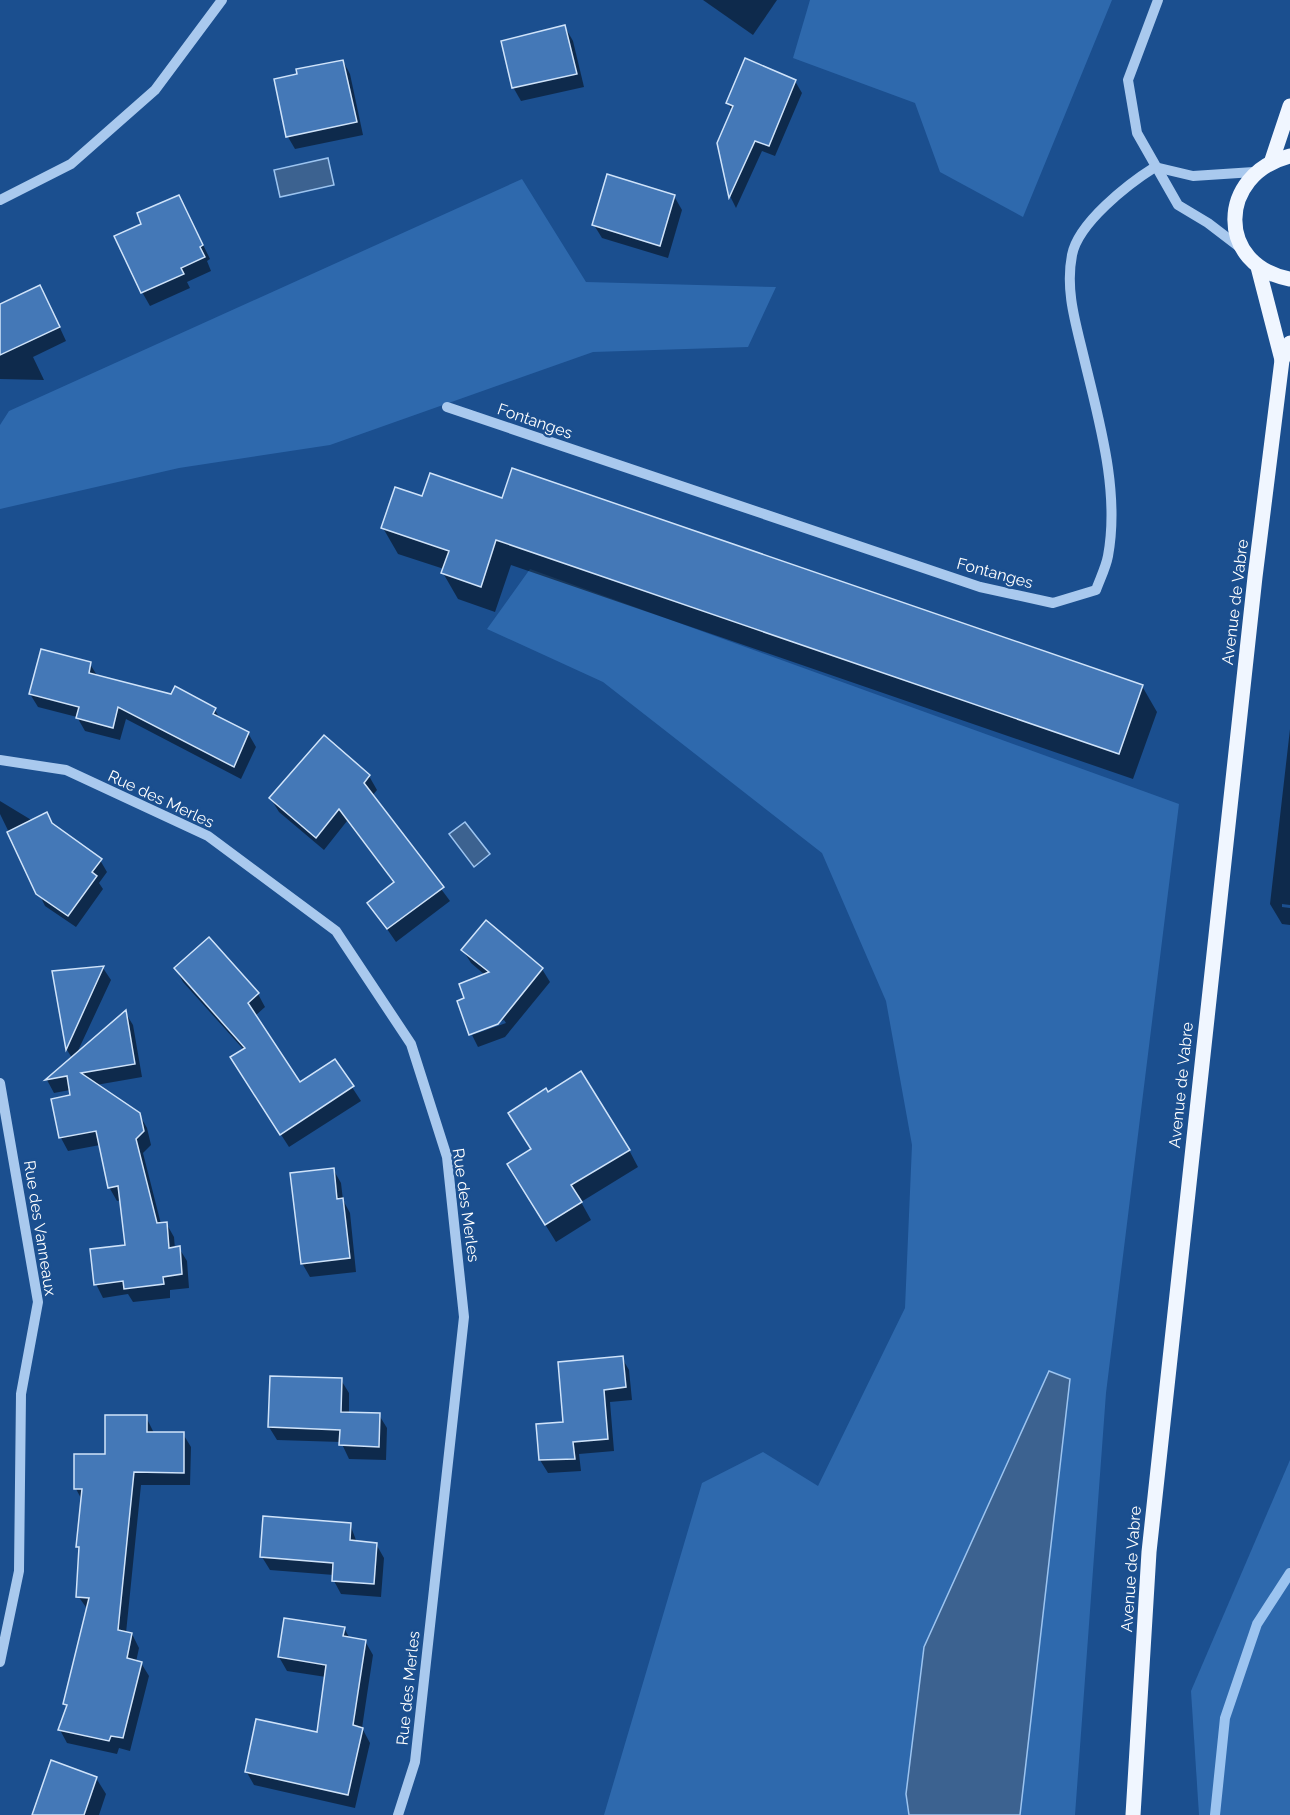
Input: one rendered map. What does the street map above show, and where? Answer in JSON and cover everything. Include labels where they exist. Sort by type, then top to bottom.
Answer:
[{"type":"main road","points":[[1272,160],[1290,106]]},
{"type":"main road","points":[[1290,156],[1272,160],[1254,172],[1242,189],[1235,210],[1236,230],[1244,251],[1258,267],[1276,277],[1290,279]]},
{"type":"main road","name":"Avenue de Vabre","points":[[1258,267],[1282,360]]},
{"type":"main road","name":"Avenue de Vabre","points":[[1133,1815],[1150,1541],[1248,646],[1282,360],[1290,343]]},
{"type":"street","points":[[0,200],[71,164],[155,90],[222,0]]},
{"type":"street","points":[[1158,0],[1128,80],[1137,133],[1178,205],[1208,223],[1244,251]]},
{"type":"street","points":[[1155,167],[1193,176],[1254,172]]},
{"type":"street","name":"Fontanges","points":[[447,407],[980,587],[1053,603],[1096,590],[1108,557],[1112,512],[1101,427],[1069,295],[1072,254],[1086,228],[1132,182],[1155,167]]},
{"type":"street","name":"Rue des Merles","points":[[0,760],[66,770],[208,836],[336,931],[411,1044],[447,1157],[464,1317],[415,1761],[398,1815]]},
{"type":"street","name":"Rue des Vanneaux","points":[[0,1083],[38,1302],[21,1394],[19,1572],[0,1662]]},
{"type":"shaded area","points":[[810,0],[1112,0],[1023,217],[940,172],[915,103],[793,58]]},
{"type":"shaded area","points":[[328,158],[334,185],[280,197],[274,170]]},
{"type":"shaded area","points":[[522,179],[586,282],[776,287],[748,347],[593,352],[330,445],[179,468],[0,509],[0,425],[9,411]]},
{"type":"shaded area","points":[[530,569],[1179,804],[1106,1393],[1075,1815],[604,1815],[702,1483],[763,1452],[818,1486],[905,1308],[912,1145],[886,1001],[822,853],[603,682],[487,629]]},
{"type":"shaded area","points":[[465,822],[490,854],[474,867],[449,834]]},
{"type":"shaded area","points":[[1049,1371],[1070,1379],[1020,1815],[909,1815],[906,1794],[924,1647]]},
{"type":"shaded area","points":[[1290,1460],[1290,1815],[1199,1815],[1191,1691]]},
{"type":"building","points":[[565,25],[577,74],[512,88],[501,41]]},
{"type":"building","points":[[745,58],[796,80],[769,146],[755,141],[729,198],[717,143],[733,106],[726,103]]},
{"type":"building","points":[[343,60],[357,122],[286,137],[274,79],[297,74],[296,69]]},
{"type":"building","points":[[607,174],[675,195],[660,246],[592,225]]},
{"type":"building","points":[[179,195],[203,245],[200,247],[205,257],[181,268],[184,274],[141,293],[114,236],[141,224],[137,213]]},
{"type":"building","points":[[40,285],[60,327],[0,355],[0,304]]},
{"type":"building","points":[[512,468],[1143,685],[1119,754],[496,540],[481,587],[441,573],[449,551],[381,528],[395,487],[422,496],[430,473],[502,498]]},
{"type":"building","points":[[41,649],[91,662],[89,673],[171,694],[175,686],[216,708],[213,714],[249,732],[234,767],[118,707],[113,728],[76,718],[79,707],[29,694]]},
{"type":"building","points":[[324,735],[370,775],[364,783],[444,887],[387,929],[367,903],[394,882],[339,809],[316,838],[269,798]]},
{"type":"building","points":[[47,812],[52,823],[102,859],[92,872],[97,876],[68,916],[36,894],[7,832]]},
{"type":"building","points":[[486,920],[543,968],[498,1024],[469,1035],[457,1001],[464,998],[459,984],[489,972],[461,950]]},
{"type":"building","points":[[209,937],[259,993],[248,1003],[300,1082],[335,1059],[354,1086],[280,1135],[230,1057],[245,1048],[174,968]]},
{"type":"building","points":[[104,966],[66,1050],[52,971]]},
{"type":"building","points":[[126,1010],[135,1064],[81,1073],[140,1113],[144,1131],[136,1139],[157,1223],[167,1222],[169,1248],[180,1246],[182,1274],[163,1277],[164,1284],[124,1289],[123,1281],[94,1285],[90,1249],[125,1245],[118,1186],[108,1188],[96,1131],[59,1138],[51,1099],[70,1095],[67,1076],[45,1080]]},
{"type":"building","points":[[581,1071],[630,1150],[571,1185],[582,1202],[545,1225],[507,1164],[531,1149],[508,1113],[546,1088],[548,1092]]},
{"type":"building","points":[[334,1168],[337,1199],[343,1198],[350,1258],[301,1264],[290,1173]]},
{"type":"building","points":[[623,1356],[626,1387],[604,1390],[608,1439],[573,1442],[575,1459],[539,1460],[536,1424],[563,1422],[558,1362]]},
{"type":"building","points":[[270,1376],[342,1378],[341,1412],[380,1413],[379,1447],[339,1445],[340,1430],[268,1427]]},
{"type":"building","points":[[105,1415],[147,1415],[147,1432],[184,1432],[184,1473],[134,1472],[118,1630],[132,1633],[127,1658],[142,1662],[123,1738],[111,1736],[109,1741],[58,1730],[67,1705],[63,1704],[89,1598],[76,1597],[79,1547],[76,1547],[82,1489],[74,1489],[74,1454],[105,1454]]},
{"type":"building","points":[[263,1516],[351,1523],[350,1540],[377,1543],[374,1584],[332,1581],[333,1563],[260,1557]]},
{"type":"building","points":[[284,1618],[345,1627],[343,1636],[366,1640],[353,1725],[363,1728],[348,1795],[245,1772],[256,1719],[317,1732],[326,1665],[278,1657]]},
{"type":"building","points":[[51,1760],[97,1777],[84,1815],[32,1815]]},
{"type":"waterway","points":[[1215,1815],[1225,1718],[1257,1624],[1290,1573]]}]
